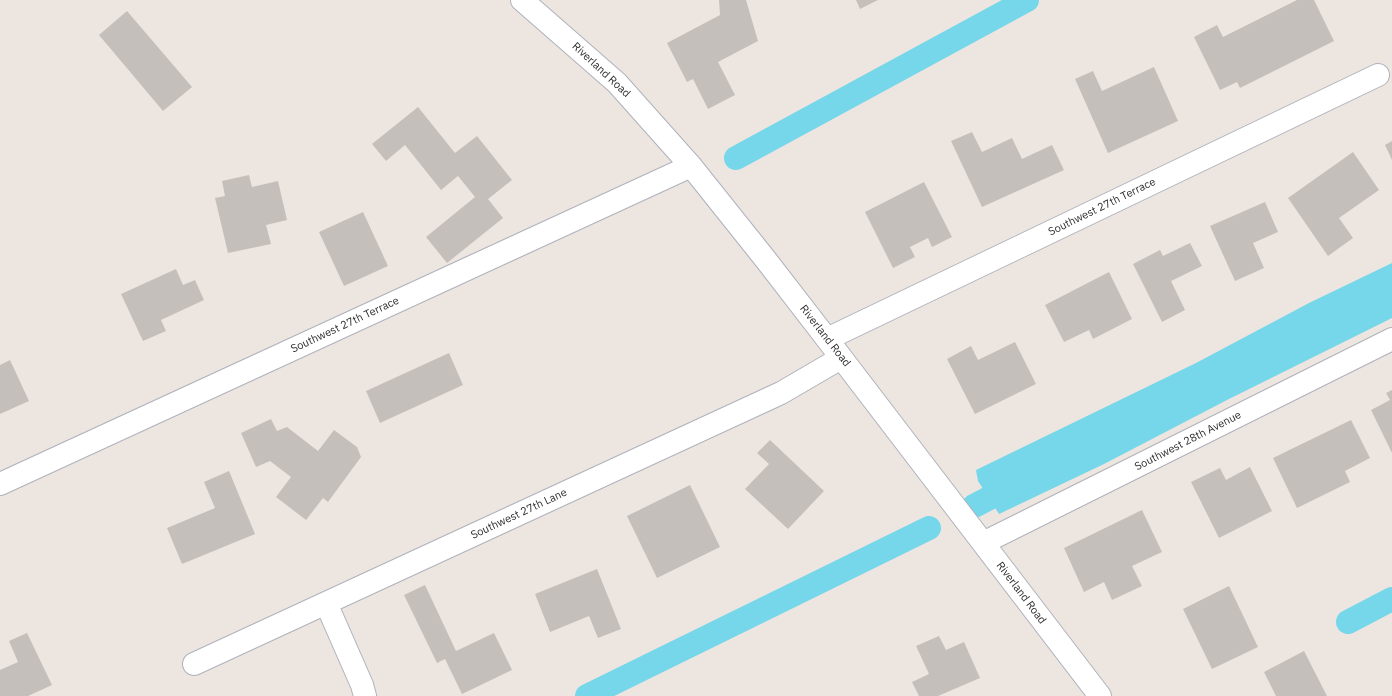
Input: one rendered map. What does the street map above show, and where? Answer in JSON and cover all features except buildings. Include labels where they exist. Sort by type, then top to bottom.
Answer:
[{"type":"street","name":"Riverland Road","points":[[522,0],[618,83],[691,166],[842,358],[1100,696]]},
{"type":"street","name":"Southwest 27th Terrace","points":[[827,339],[1378,75]]},
{"type":"street","name":"Southwest 27th Terrace","points":[[0,484],[691,166]]},
{"type":"street","name":"Southwest 28th Avenue","points":[[983,543],[1392,339]]},
{"type":"street","name":"Southwest 27th Lane","points":[[194,664],[781,393],[842,358]]},
{"type":"street","points":[[326,603],[362,685],[365,696]]},
{"type":"water","points":[[1392,263],[1392,318],[1227,400],[1104,464],[999,514],[978,481],[976,470],[1196,363],[1309,303]]},
{"type":"waterway","points":[[736,158],[1027,0]]},
{"type":"waterway","points":[[974,506],[1018,483]]},
{"type":"waterway","points":[[587,696],[929,528]]},
{"type":"waterway","points":[[1348,622],[1392,599]]}]
